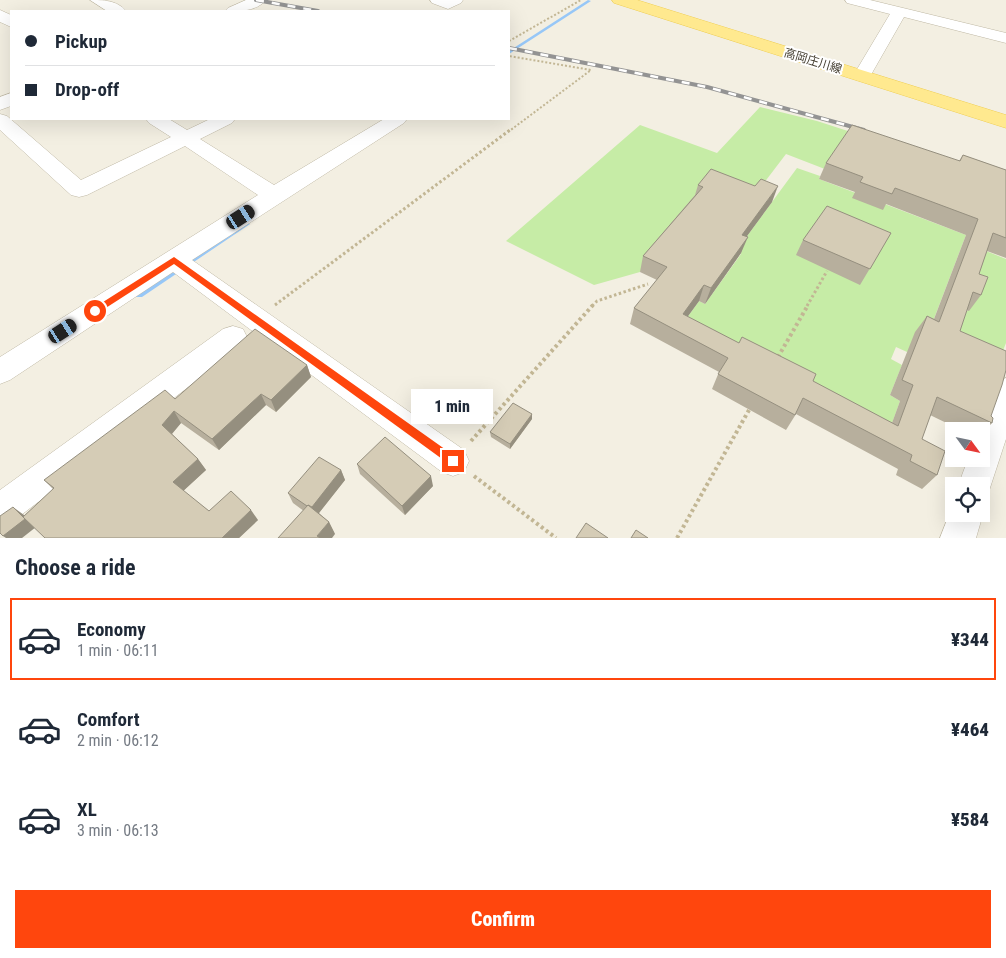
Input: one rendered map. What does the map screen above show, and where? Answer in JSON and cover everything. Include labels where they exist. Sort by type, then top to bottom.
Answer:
[{"type":"main road","name":"高岡庄川線","points":[[620,0],[1006,122]]},
{"type":"street","points":[[98,0],[116,10]]},
{"type":"street","points":[[235,10],[259,0]]},
{"type":"street","points":[[852,0],[1006,38]]},
{"type":"street","points":[[435,10],[447,1]]},
{"type":"street","points":[[862,76],[899,12]]},
{"type":"street","points":[[0,120],[79,190],[222,120]]},
{"type":"street","points":[[158,120],[274,195]]},
{"type":"street","points":[[0,372],[274,195],[395,120]]},
{"type":"street","points":[[174,260],[244,328],[453,461]]},
{"type":"street","points":[[0,510],[244,328]]},
{"type":"street","points":[[978,477],[1006,391]]},
{"type":"street","points":[[958,538],[963,522]]},
{"type":"path","points":[[510,39],[581,0]]},
{"type":"path","points":[[244,328],[591,70],[510,56]]},
{"type":"path","points":[[775,362],[827,271]]},
{"type":"path","points":[[556,538],[453,461],[597,301],[648,284]]},
{"type":"path","points":[[677,538],[749,410]]},
{"type":"green space","points":[[760,107],[817,121],[919,154],[1006,239],[786,154],[718,243],[679,225],[640,272],[594,285],[506,241],[640,125],[717,153]]},
{"type":"green space","points":[[797,168],[820,176],[819,179],[966,235],[927,337],[907,352],[896,347],[891,359],[902,365],[890,395],[900,401],[886,440],[678,330],[699,301],[705,304],[741,254],[736,251]]},
{"type":"green space","points":[[981,249],[1006,259],[1006,343],[996,368],[947,346],[960,308],[968,311]]},
{"type":"building","points":[[852,125],[960,161],[963,155],[1006,170],[1006,238],[993,233],[979,274],[988,277],[981,295],[973,292],[960,331],[1006,351],[1006,370],[991,416],[993,418],[992,423],[937,397],[922,439],[945,451],[937,475],[910,461],[912,455],[803,398],[795,415],[718,374],[728,358],[634,308],[667,267],[643,256],[703,187],[698,185],[711,169],[755,186],[761,179],[778,186],[742,235],[748,237],[711,288],[704,285],[683,314],[739,343],[742,337],[816,374],[813,381],[898,426],[913,385],[902,380],[927,316],[939,322],[978,219],[895,188],[892,194],[860,182],[863,177],[826,163]]},
{"type":"building","points":[[827,206],[891,233],[870,269],[803,240]]},
{"type":"building","points":[[255,329],[307,365],[271,400],[261,394],[212,439],[174,411],[162,425],[198,459],[173,482],[209,511],[231,491],[251,510],[222,538],[45,538],[23,517],[54,488],[44,480],[165,390],[175,399]]},
{"type":"building","points":[[513,403],[532,414],[510,444],[490,432]]},
{"type":"building","points":[[385,437],[431,476],[402,506],[357,464]]},
{"type":"building","points":[[319,457],[341,470],[312,507],[307,506],[288,493]]},
{"type":"building","points":[[308,505],[329,522],[317,536],[320,538],[278,538]]},
{"type":"building","points":[[13,507],[25,519],[3,536],[0,533],[0,516]]},
{"type":"building","points":[[586,523],[608,538],[576,538]]},
{"type":"building","points":[[636,530],[648,538],[631,538]]},
{"type":"waterway","points":[[510,52],[589,1]]},
{"type":"waterway","points":[[139,295],[247,224]]},
{"type":"railway","points":[[256,0],[312,10]]},
{"type":"railway","points":[[510,48],[707,87],[864,130]]},
{"type":"route","points":[[95,311],[174,260],[453,461]]}]
